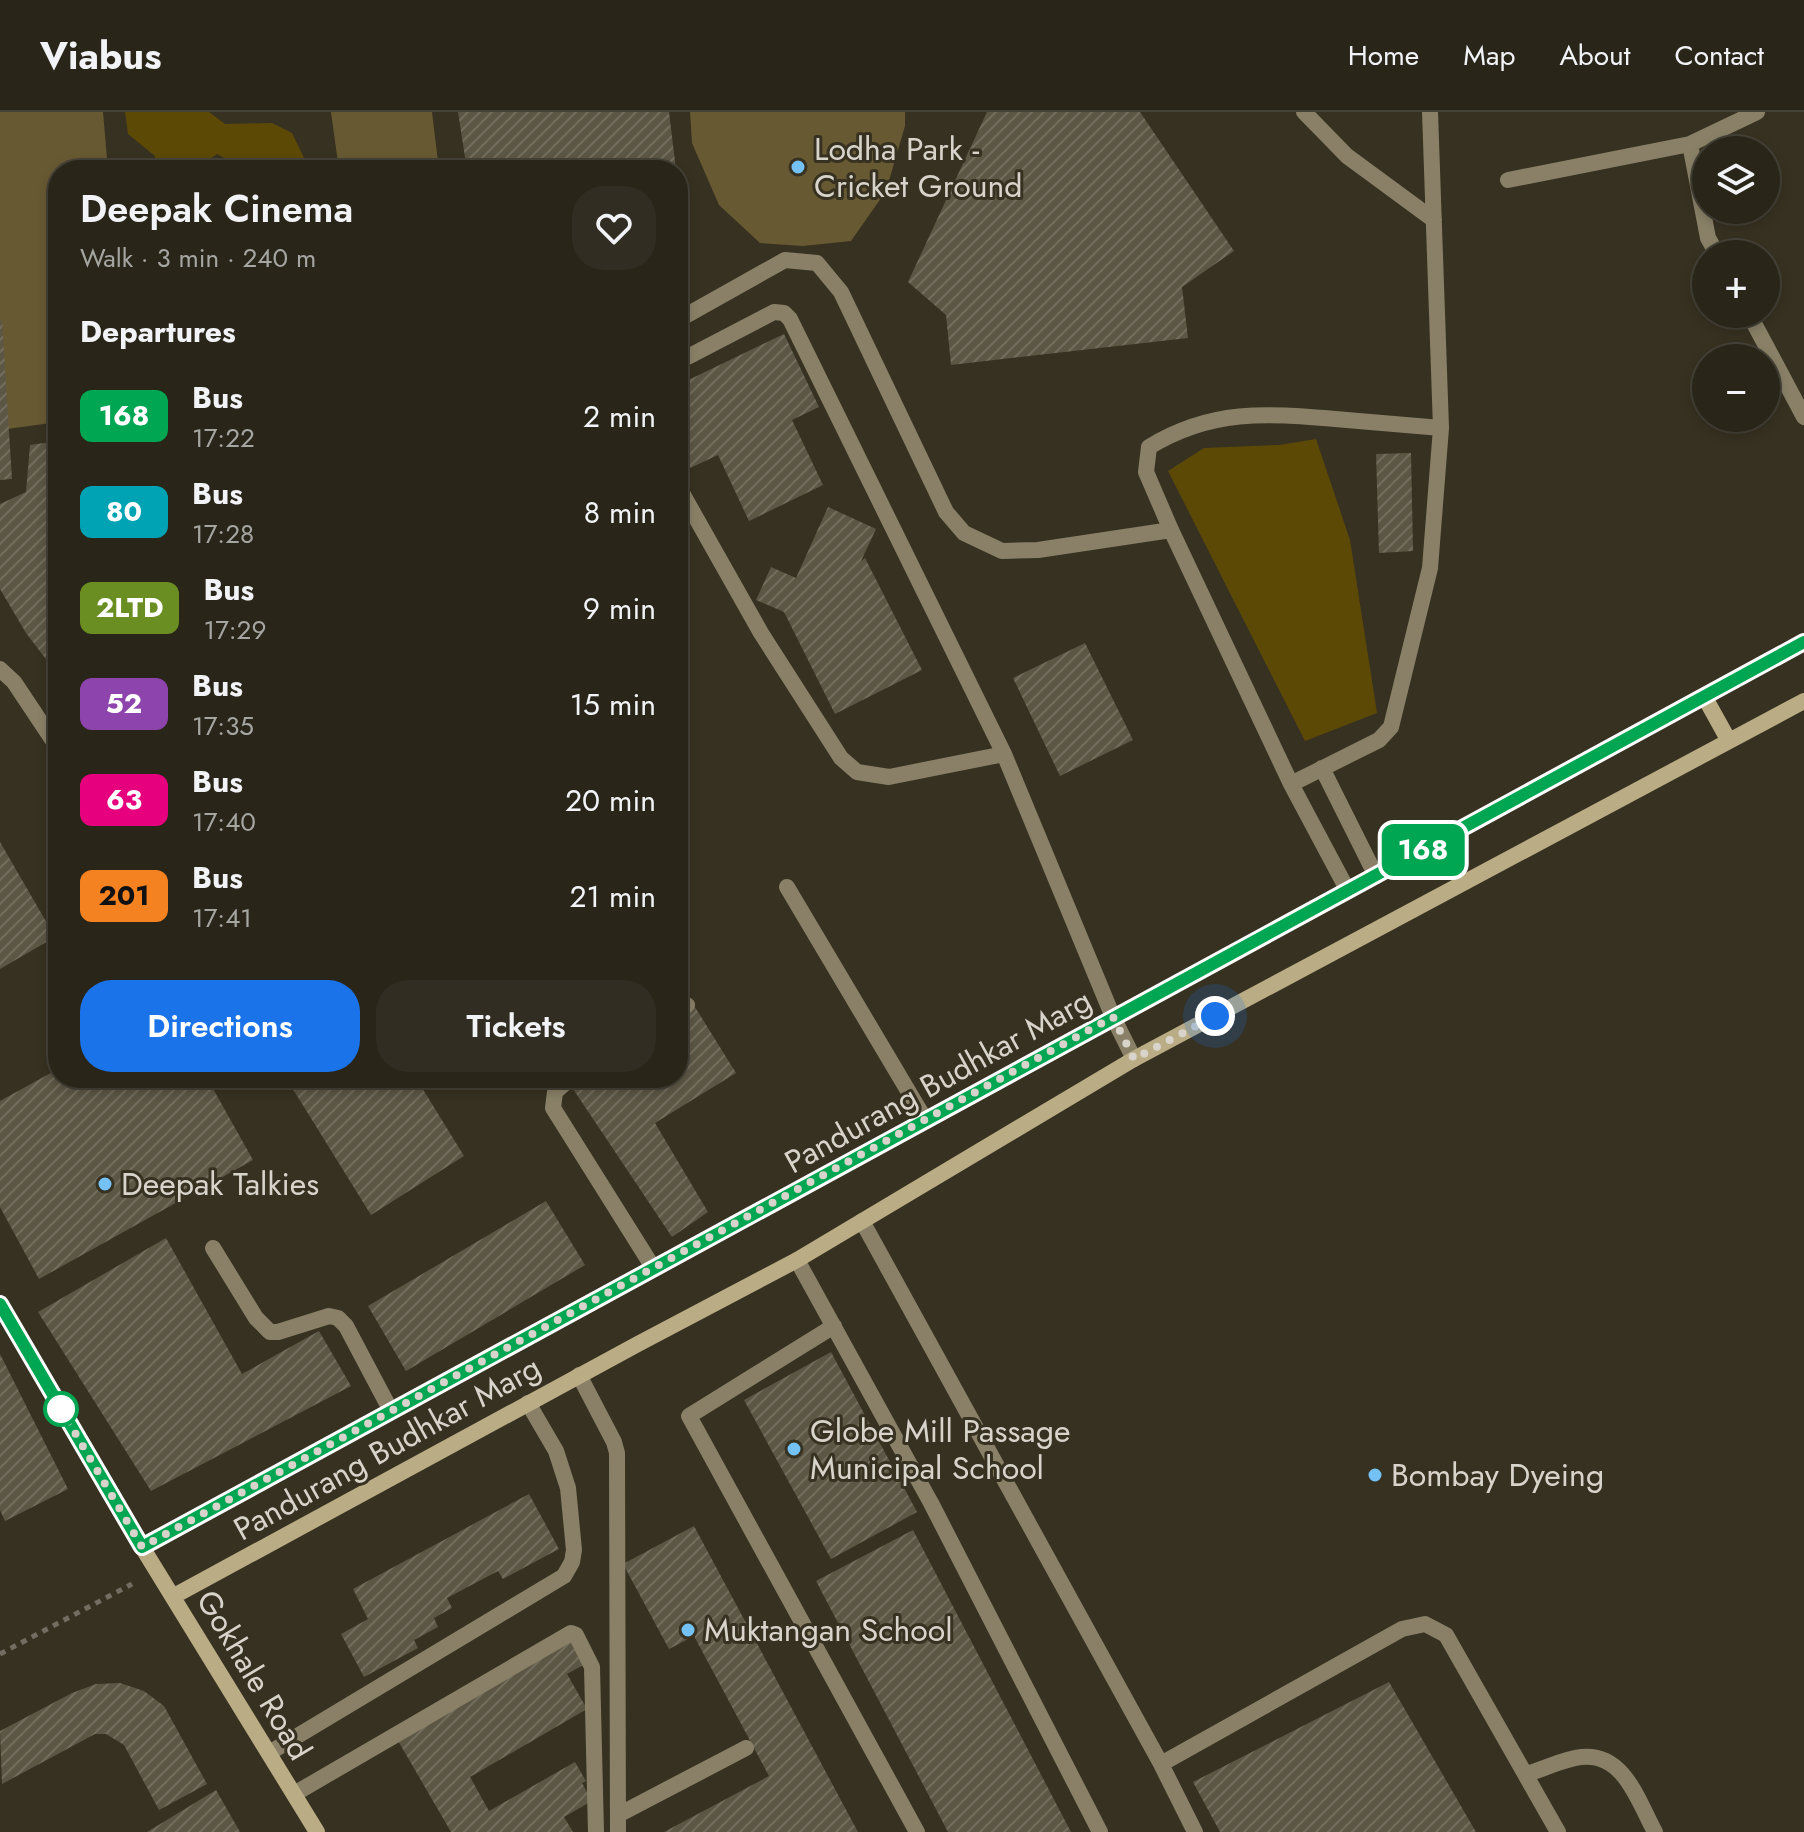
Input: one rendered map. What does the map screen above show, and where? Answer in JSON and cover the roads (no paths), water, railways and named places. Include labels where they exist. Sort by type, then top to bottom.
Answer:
[{"type":"main road","name":"Pandurang Budhkar Marg","points":[[142,1547],[1804,642]]},
{"type":"main road","points":[[1704,696],[1729,741]]},
{"type":"main road","name":"Pandurang Budhkar Marg","points":[[174,1596],[797,1260],[1134,1059],[1804,701]]},
{"type":"main road","name":"Gokhale Road","points":[[0,1304],[142,1547],[317,1832]]},
{"type":"street","points":[[1304,112],[1347,156],[1434,220]]},
{"type":"street","points":[[1291,784],[1379,740],[1391,727],[1430,568],[1441,428],[1430,112]]},
{"type":"street","points":[[1508,180],[1690,144],[1757,112]]},
{"type":"street","points":[[1690,144],[1709,240]]},
{"type":"street","points":[[688,314],[785,260],[817,263],[841,292],[946,512],[964,533],[1002,551],[1038,550],[1171,530]]},
{"type":"street","points":[[688,357],[774,312],[784,313],[790,319],[1004,754],[1113,1017],[1134,1059]]},
{"type":"street","points":[[1756,328],[1804,417]]},
{"type":"street","points":[[1348,891],[1291,784],[1171,530],[1146,472],[1149,447],[1172,433],[1219,419],[1265,413],[1441,428]]},
{"type":"street","points":[[688,504],[761,633],[841,758],[857,772],[889,777],[1004,754]]},
{"type":"street","points":[[0,669],[14,682],[48,733]]},
{"type":"street","points":[[1322,768],[1376,876]]},
{"type":"street","points":[[787,887],[926,1121]]},
{"type":"street","points":[[560,1088],[555,1092],[553,1108],[558,1120],[654,1269]]},
{"type":"street","points":[[862,1221],[1161,1764],[1195,1832]]},
{"type":"street","points":[[213,1248],[256,1318],[270,1332],[329,1316],[338,1318],[346,1326],[391,1411]]},
{"type":"street","points":[[797,1260],[931,1503],[1100,1832]]},
{"type":"street","points":[[834,1326],[689,1416],[917,1832]]},
{"type":"street","points":[[579,1375],[617,1453],[618,1832]]},
{"type":"street","points":[[269,1753],[564,1576],[572,1562],[574,1550],[568,1488],[556,1451],[528,1403]]},
{"type":"street","points":[[1161,1764],[1402,1629],[1425,1624],[1446,1635],[1558,1832]]},
{"type":"street","points":[[294,1794],[571,1633],[576,1635],[592,1667],[596,1832]]},
{"type":"street","points":[[618,1815],[746,1748]]},
{"type":"street","points":[[1526,1774],[1580,1757],[1605,1757],[1620,1769],[1655,1832]]},
{"type":"place","name":"Lodha Park - Cricket Ground","points":[[798,167]]},
{"type":"place","name":"Deepak Talkies","points":[[105,1184]]},
{"type":"place","name":"Globe Mill Passage Municipal School","points":[[794,1449]]},
{"type":"place","name":"Bombay Dyeing","points":[[1375,1475]]},
{"type":"place","name":"Muktangan School","points":[[688,1630]]}]
